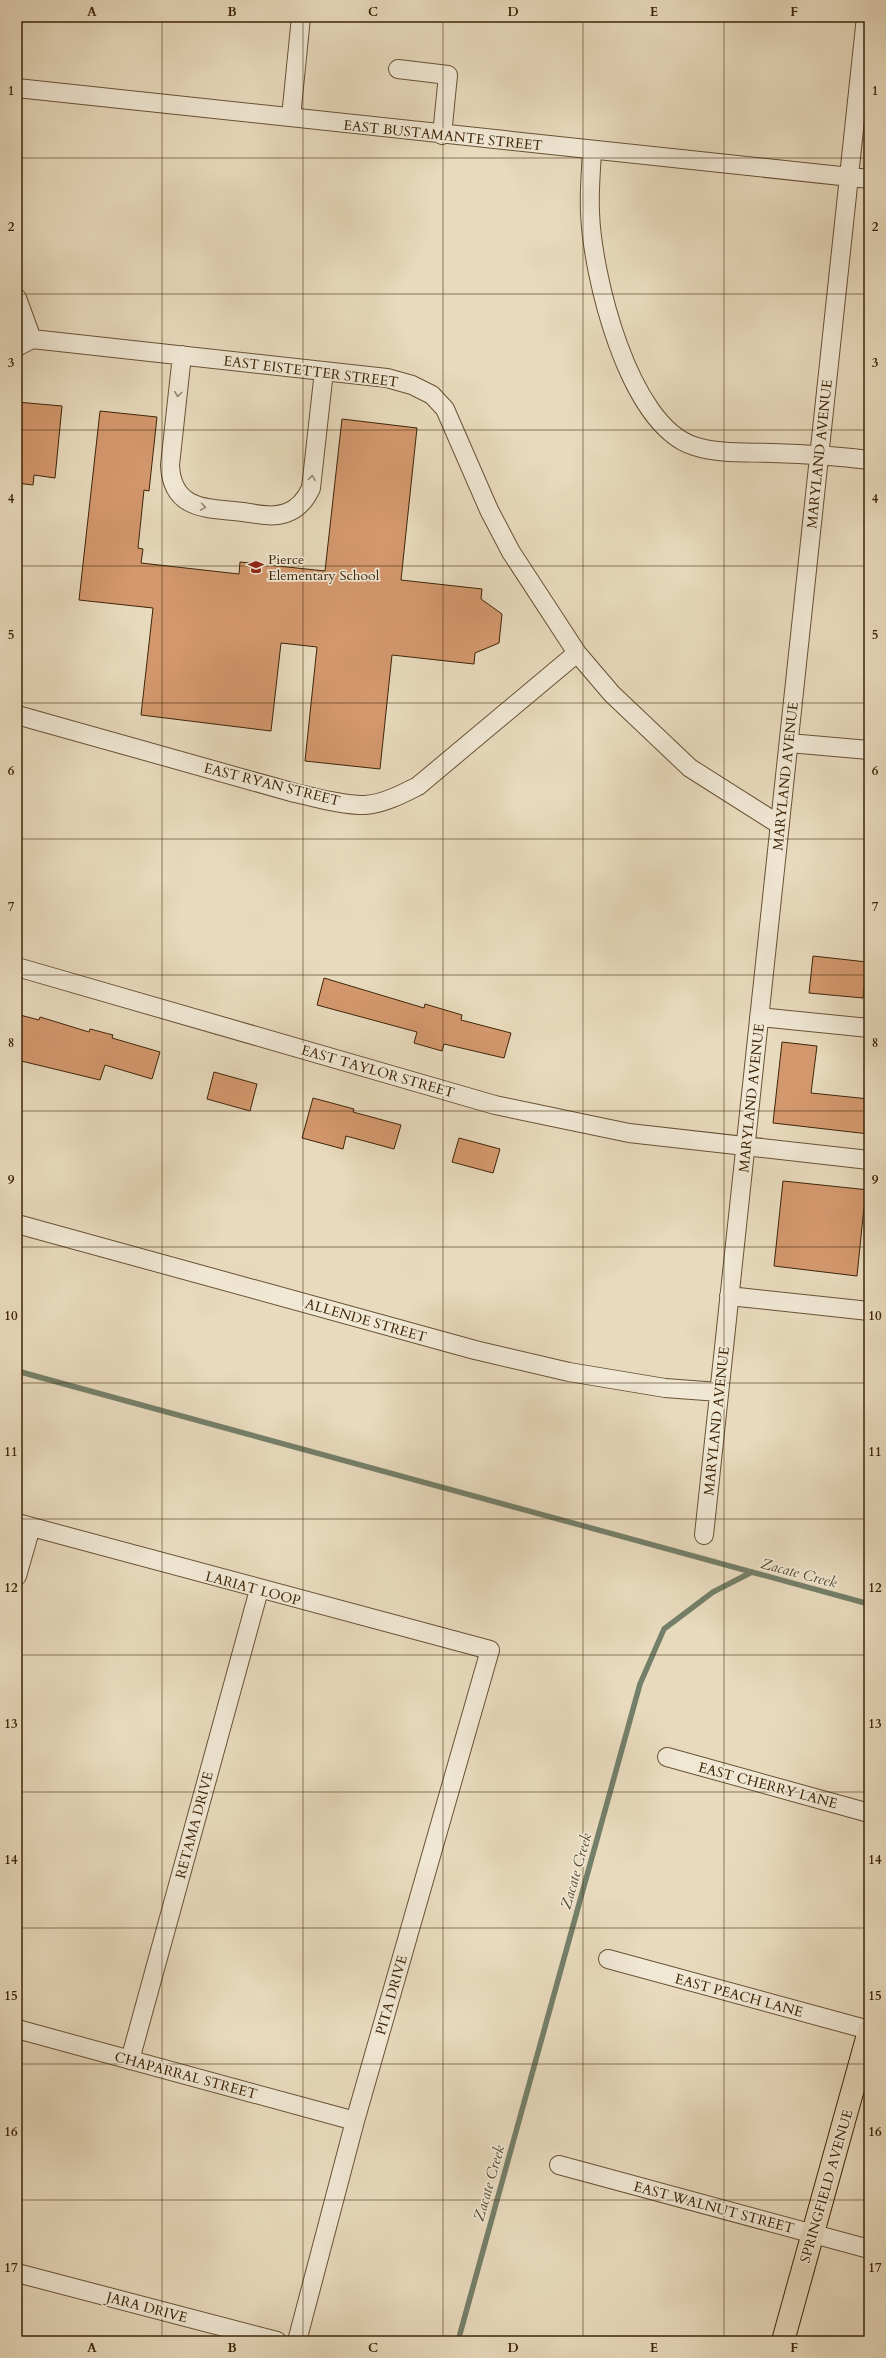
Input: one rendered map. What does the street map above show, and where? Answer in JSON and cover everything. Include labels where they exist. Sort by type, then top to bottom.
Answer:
[{"type":"main road","name":"SPRINGFIELD AVENUE","points":[[783,2341],[869,2031]]},
{"type":"street","points":[[290,117],[301,17]]},
{"type":"street","name":"MARYLAND AVENUE","points":[[704,1535],[866,17]]},
{"type":"street","points":[[398,69],[448,75],[442,135]]},
{"type":"street","name":"EAST BUSTAMANTE STREET","points":[[17,88],[869,180]]},
{"type":"street","points":[[592,151],[590,213],[600,277],[619,346],[633,382],[649,411],[666,430],[683,442],[694,446],[734,451],[819,454],[869,460]]},
{"type":"street","points":[[17,298],[24,343]]},
{"type":"street","name":"EAST EISTETTER STREET","points":[[24,343],[182,355],[387,378],[412,385],[432,395],[445,409],[489,510],[511,552],[577,653],[612,694],[690,768],[780,825]]},
{"type":"street","points":[[182,355],[170,465],[173,482],[179,494],[195,506],[241,512],[270,515],[286,513],[298,507],[307,497],[312,481],[324,371]]},
{"type":"street","name":"EAST RYAN STREET","points":[[17,715],[295,793],[335,802],[366,805],[390,799],[418,786],[577,653]]},
{"type":"street","points":[[789,743],[869,750]]},
{"type":"street","name":"EAST TAYLOR STREET","points":[[17,967],[495,1105],[630,1133],[869,1160]]},
{"type":"street","points":[[759,1016],[869,1028]]},
{"type":"street","name":"ALLENDE STREET","points":[[17,1224],[475,1350],[569,1372],[665,1388],[719,1392]]},
{"type":"street","points":[[729,1296],[869,1311]]},
{"type":"street","points":[[17,1576],[24,1525]]},
{"type":"street","name":"LARIAT LOOP","points":[[24,1525],[259,1590],[490,1650]]},
{"type":"street","name":"RETAMA DRIVE","points":[[130,2060],[259,1590]]},
{"type":"street","name":"PITA DRIVE","points":[[297,2341],[355,2121],[490,1650]]},
{"type":"street","name":"EAST CHERRY LANE","points":[[667,1757],[869,1813]]},
{"type":"street","name":"EAST PEACH LANE","points":[[608,1959],[869,2031]]},
{"type":"street","name":"CHAPARRAL STREET","points":[[17,2029],[355,2121]]},
{"type":"street","name":"EAST WALNUT STREET","points":[[560,2165],[869,2250]]},
{"type":"street","name":"JARA DRIVE","points":[[17,2272],[277,2341]]},
{"type":"building","points":[[17,402],[62,406],[55,478],[34,475],[33,485],[17,483]]},
{"type":"building","points":[[100,411],[157,417],[149,491],[144,490],[138,548],[143,549],[141,563],[239,574],[240,562],[325,571],[342,419],[417,428],[401,580],[482,589],[481,599],[502,614],[499,643],[475,653],[474,664],[392,655],[380,769],[305,761],[317,647],[281,643],[271,731],[141,715],[153,608],[79,600]]},
{"type":"building","points":[[813,956],[867,962],[863,998],[809,993]]},
{"type":"building","points":[[324,978],[424,1008],[425,1004],[462,1015],[461,1020],[511,1033],[504,1058],[444,1044],[442,1051],[414,1043],[417,1032],[317,1005]]},
{"type":"building","points":[[20,1015],[39,1020],[40,1017],[89,1032],[90,1029],[113,1035],[112,1038],[160,1052],[152,1079],[105,1065],[100,1080],[17,1060],[17,1027]]},
{"type":"building","points":[[782,1042],[817,1046],[811,1093],[869,1099],[869,1134],[773,1123]]},
{"type":"building","points":[[214,1072],[257,1084],[250,1111],[207,1099]]},
{"type":"building","points":[[313,1098],[354,1109],[353,1112],[401,1125],[394,1149],[346,1136],[343,1149],[302,1138]]},
{"type":"building","points":[[459,1138],[500,1149],[493,1173],[452,1162]]},
{"type":"building","points":[[783,1181],[869,1190],[869,1207],[864,1207],[857,1276],[774,1266]]},
{"type":"waterway","points":[[17,1371],[869,1604]]},
{"type":"waterway","name":"Zacate Creek","points":[[458,2341],[640,1684],[664,1629],[713,1592],[752,1572]]},
{"type":"place","name":"Pierce Elementary School","points":[[256,567]]}]
